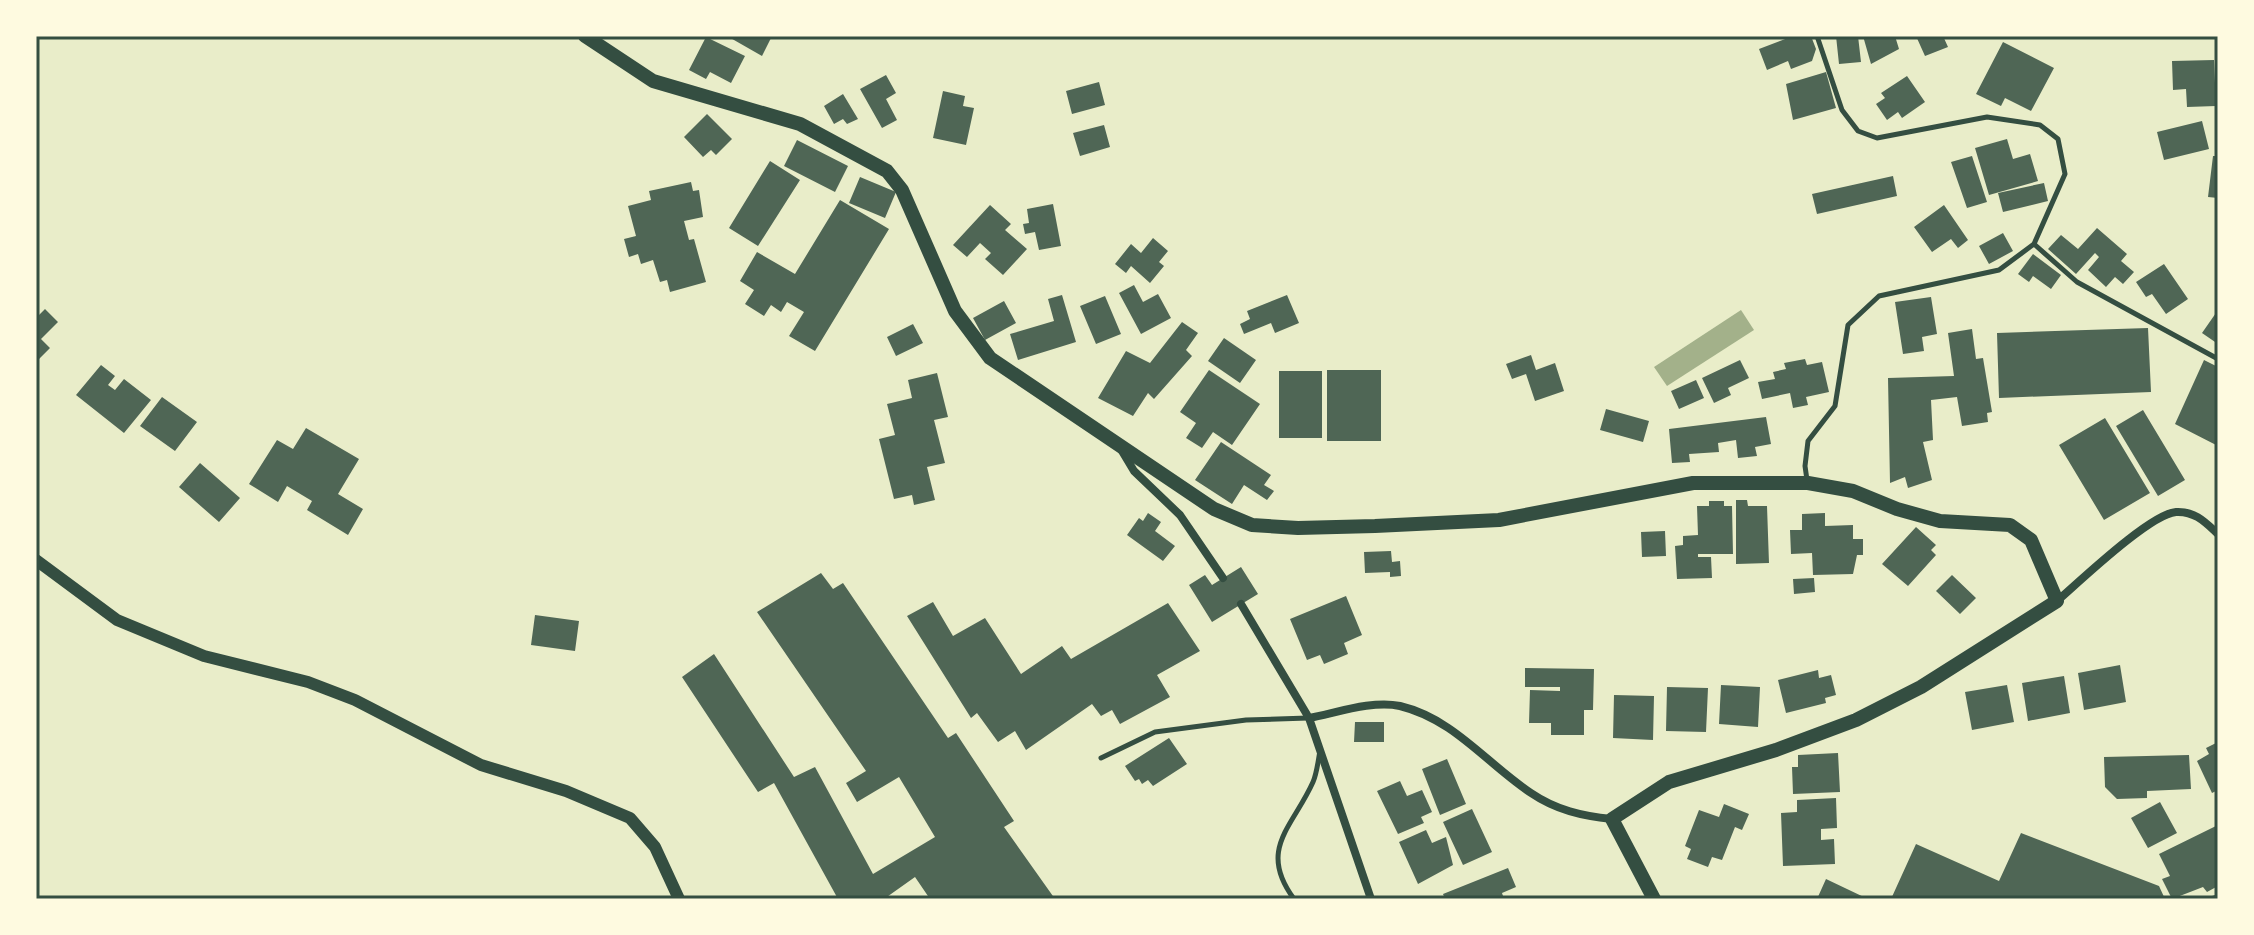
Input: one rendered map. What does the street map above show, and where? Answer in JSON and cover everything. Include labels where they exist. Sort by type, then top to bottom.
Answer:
[{"type":"main road","points":[[585,36],[653,81],[800,124],[887,171],[902,190],[955,311],[990,358],[1214,509],[1252,525],[1298,528],[1499,520],[1693,483],[1808,483],[1853,491],[1897,509],[1940,521],[2010,525],[2031,540],[2057,601],[1921,687],[1856,720],[1776,750],[1669,782],[1612,819],[1654,899]]},
{"type":"street","points":[[1116,441],[1134,471],[1180,515],[1223,578]]},
{"type":"street","points":[[2057,601],[2138,534],[2173,512],[2197,515],[2218,534]]},
{"type":"street","points":[[36,560],[117,620],[204,656],[308,682],[355,700],[481,765],[566,791],[630,818],[655,847],[679,899]]},
{"type":"street","points":[[1241,604],[1309,718],[1371,899]]},
{"type":"street","points":[[1309,718],[1397,705],[1441,721],[1531,794],[1581,816],[1612,819]]},
{"type":"lane","points":[[1808,483],[1805,466],[1808,441],[1835,406],[1848,325],[1879,296],[1999,270],[2034,244],[2065,174],[2058,139],[2040,125],[1987,117],[1877,138],[1858,131],[1842,110],[1817,36]]},
{"type":"lane","points":[[2034,244],[2077,282],[2218,359]]},
{"type":"lane","points":[[1101,758],[1155,732],[1246,720],[1309,718]]},
{"type":"lane","points":[[1294,899],[1282,883],[1276,852],[1286,826],[1314,780],[1320,746]]},
{"type":"lane","points":[[2211,899],[2218,897]]},
{"type":"shaded area","points":[[1741,310],[1754,330],[1667,386],[1654,367]]},
{"type":"building","points":[[727,36],[772,36],[762,56]]},
{"type":"building","points":[[1793,36],[1811,36],[1816,49],[1812,61],[1791,69],[1788,61],[1767,70],[1759,49]]},
{"type":"building","points":[[1836,36],[1858,36],[1861,62],[1839,64]]},
{"type":"building","points":[[1863,36],[1895,36],[1899,49],[1871,64]]},
{"type":"building","points":[[1916,36],[1943,36],[1948,47],[1925,56]]},
{"type":"building","points":[[706,37],[745,56],[731,83],[710,72],[706,79],[689,70]]},
{"type":"building","points":[[2003,42],[2054,68],[2031,111],[2005,98],[2001,106],[1976,94]]},
{"type":"building","points":[[2214,60],[2216,106],[2187,107],[2186,89],[2173,90],[2172,61]]},
{"type":"building","points":[[1826,72],[1836,108],[1793,120],[1786,84]]},
{"type":"building","points":[[886,75],[896,93],[886,99],[897,120],[882,128],[860,89]]},
{"type":"building","points":[[1907,76],[1925,102],[1902,118],[1898,112],[1887,120],[1876,104],[1885,98],[1881,93]]},
{"type":"building","points":[[1099,82],[1105,105],[1072,114],[1066,91]]},
{"type":"building","points":[[943,91],[965,96],[963,106],[974,108],[966,145],[933,138]]},
{"type":"building","points":[[843,94],[858,119],[847,124],[843,119],[834,124],[824,106]]},
{"type":"building","points":[[707,114],[732,139],[716,155],[711,150],[703,157],[684,137]]},
{"type":"building","points":[[2202,121],[2209,149],[2164,160],[2157,132]]},
{"type":"building","points":[[1104,125],[1110,147],[1080,156],[1073,133]]},
{"type":"building","points":[[2007,139],[2013,159],[2030,154],[2038,181],[1989,195],[1975,148]]},
{"type":"building","points":[[797,140],[848,166],[835,192],[784,166]]},
{"type":"building","points":[[1972,156],[1987,202],[1967,208],[1951,162]]},
{"type":"building","points":[[2213,156],[2218,156],[2218,198],[2208,197]]},
{"type":"building","points":[[770,161],[800,180],[758,246],[729,228]]},
{"type":"building","points":[[1893,176],[1897,196],[1817,214],[1812,194]]},
{"type":"building","points":[[860,177],[896,192],[885,218],[849,203]]},
{"type":"building","points":[[691,182],[693,191],[699,190],[703,217],[684,221],[689,240],[694,239],[706,282],[670,292],[667,280],[660,282],[653,260],[641,264],[638,254],[629,257],[624,239],[636,236],[628,206],[651,200],[649,191]]},
{"type":"building","points":[[2044,183],[2048,201],[2003,212],[1998,193]]},
{"type":"building","points":[[840,200],[889,229],[815,351],[789,336],[804,312],[787,302],[781,312],[771,305],[764,316],[745,304],[754,290],[740,281],[757,252],[795,274]]},
{"type":"building","points":[[1053,204],[1061,246],[1039,250],[1035,232],[1025,234],[1023,224],[1029,223],[1027,209]]},
{"type":"building","points":[[990,205],[1011,224],[1005,230],[1027,249],[1003,275],[985,259],[991,253],[980,243],[967,257],[953,245]]},
{"type":"building","points":[[1944,205],[1968,240],[1958,248],[1951,239],[1932,252],[1914,227]]},
{"type":"building","points":[[2097,228],[2127,254],[2121,261],[2134,272],[2123,284],[2115,277],[2106,287],[2088,270],[2099,257],[2095,253],[2076,274],[2048,249],[2061,235],[2078,249]]},
{"type":"building","points":[[2003,233],[2013,251],[1989,264],[1979,246]]},
{"type":"building","points":[[1153,238],[1168,251],[1159,262],[1164,266],[1150,283],[1131,266],[1126,273],[1115,264],[1131,244],[1141,253]]},
{"type":"building","points":[[2033,254],[2061,275],[2051,289],[2033,276],[2029,282],[2018,274]]},
{"type":"building","points":[[2164,264],[2188,299],[2166,314],[2152,294],[2146,297],[2136,282]]},
{"type":"building","points":[[1134,285],[1143,302],[1158,294],[1171,318],[1141,334],[1119,293]]},
{"type":"building","points":[[1062,295],[1076,342],[1018,360],[1010,334],[1054,321],[1048,299]]},
{"type":"building","points":[[1287,295],[1299,323],[1275,333],[1271,323],[1244,334],[1240,324],[1250,319],[1247,311]]},
{"type":"building","points":[[1105,296],[1121,334],[1096,344],[1080,306]]},
{"type":"building","points":[[1931,297],[1937,334],[1922,337],[1924,351],[1903,354],[1895,302]]},
{"type":"building","points":[[1004,301],[1016,323],[985,340],[973,318]]},
{"type":"building","points":[[45,309],[58,322],[41,339],[50,348],[36,362],[36,318]]},
{"type":"building","points":[[2218,310],[2218,344],[2202,333]]},
{"type":"building","points":[[1182,322],[1198,333],[1186,350],[1192,356],[1154,399],[1148,393],[1133,416],[1098,398],[1126,351],[1150,363]]},
{"type":"building","points":[[913,324],[923,343],[896,356],[887,337]]},
{"type":"building","points":[[2148,328],[2151,392],[1999,398],[1997,333]]},
{"type":"building","points":[[1972,329],[1976,359],[1983,358],[1992,412],[1987,413],[1988,422],[1962,426],[1957,397],[1931,400],[1933,440],[1923,442],[1932,480],[1908,488],[1905,477],[1890,483],[1888,378],[1954,376],[1948,333]]},
{"type":"building","points":[[1224,338],[1256,360],[1240,383],[1208,361]]},
{"type":"building","points":[[1531,355],[1536,370],[1555,363],[1564,391],[1535,401],[1526,374],[1512,379],[1506,364]]},
{"type":"building","points":[[1805,359],[1807,365],[1822,362],[1829,392],[1806,397],[1808,405],[1793,408],[1790,393],[1762,399],[1758,382],[1775,379],[1773,372],[1786,369],[1784,363]]},
{"type":"building","points":[[1740,360],[1749,378],[1728,388],[1731,395],[1714,403],[1702,378]]},
{"type":"building","points":[[2204,360],[2218,367],[2218,446],[2175,424]]},
{"type":"building","points":[[101,365],[115,376],[108,385],[115,390],[124,379],[151,400],[124,433],[76,395]]},
{"type":"building","points":[[1209,370],[1260,404],[1232,445],[1213,432],[1202,448],[1186,438],[1196,423],[1180,412]]},
{"type":"building","points":[[1327,370],[1381,370],[1381,441],[1327,441]]},
{"type":"building","points":[[1279,371],[1322,371],[1322,438],[1279,438]]},
{"type":"building","points":[[937,373],[948,417],[934,420],[945,463],[927,467],[935,500],[914,505],[912,495],[894,499],[879,439],[895,435],[887,404],[912,398],[908,380]]},
{"type":"building","points":[[1696,380],[1704,398],[1679,409],[1671,391]]},
{"type":"building","points":[[162,397],[197,422],[175,451],[140,426]]},
{"type":"building","points":[[1606,409],[1649,421],[1643,442],[1600,430]]},
{"type":"building","points":[[2143,410],[2185,480],[2158,496],[2116,426]]},
{"type":"building","points":[[1766,417],[1771,444],[1755,447],[1757,456],[1738,458],[1736,440],[1718,443],[1719,452],[1689,454],[1690,462],[1672,463],[1669,429]]},
{"type":"building","points":[[2105,418],[2150,493],[2104,520],[2059,445]]},
{"type":"building","points":[[306,428],[359,459],[338,494],[363,509],[348,535],[307,510],[312,501],[287,486],[278,502],[249,484],[277,440],[293,449]]},
{"type":"building","points":[[1221,442],[1271,475],[1264,485],[1274,491],[1267,500],[1244,485],[1232,504],[1195,480]]},
{"type":"building","points":[[200,463],[240,498],[219,522],[179,487]]},
{"type":"building","points":[[1736,500],[1747,500],[1748,506],[1767,506],[1769,563],[1736,564]]},
{"type":"building","points":[[1709,501],[1724,501],[1724,506],[1732,506],[1733,554],[1698,554],[1698,557],[1711,557],[1712,578],[1677,579],[1675,546],[1683,545],[1683,536],[1698,535],[1697,506],[1709,506]]},
{"type":"building","points":[[1148,513],[1161,522],[1155,531],[1175,546],[1163,561],[1127,535],[1139,518],[1143,521]]},
{"type":"building","points":[[1825,513],[1825,526],[1853,525],[1853,539],[1863,539],[1863,555],[1857,555],[1853,574],[1813,575],[1812,553],[1791,554],[1790,530],[1802,530],[1802,514]]},
{"type":"building","points":[[1916,527],[1936,545],[1931,550],[1936,555],[1908,586],[1882,564]]},
{"type":"building","points":[[1665,531],[1666,556],[1642,557],[1641,532]]},
{"type":"building","points":[[1391,551],[1392,562],[1400,561],[1401,576],[1390,577],[1390,572],[1365,573],[1364,552]]},
{"type":"building","points":[[1241,567],[1258,594],[1212,622],[1189,585],[1205,575],[1212,585]]},
{"type":"building","points":[[821,573],[833,589],[843,583],[948,738],[956,733],[1014,821],[1004,827],[1055,899],[930,899],[915,877],[884,899],[838,899],[774,783],[758,792],[682,677],[714,654],[794,777],[815,767],[873,874],[935,837],[899,777],[857,802],[846,783],[866,771],[757,612]]},
{"type":"building","points":[[1952,575],[1976,598],[1960,614],[1936,591]]},
{"type":"building","points":[[1814,578],[1815,592],[1794,594],[1793,579]]},
{"type":"building","points":[[1346,596],[1362,635],[1344,643],[1348,654],[1324,664],[1320,655],[1307,660],[1290,619]]},
{"type":"building","points":[[933,602],[953,636],[985,618],[1021,674],[1062,646],[1071,659],[1168,603],[1200,651],[1157,675],[1170,697],[1120,724],[1112,710],[1101,716],[1092,704],[1026,750],[1015,731],[998,742],[977,713],[971,718],[907,616]]},
{"type":"building","points":[[535,615],[579,621],[575,651],[531,645]]},
{"type":"building","points":[[2120,665],[2126,702],[2084,710],[2078,673]]},
{"type":"building","points":[[1525,668],[1594,669],[1593,710],[1584,710],[1584,735],[1551,735],[1551,723],[1529,723],[1530,690],[1560,691],[1560,687],[1525,687]]},
{"type":"building","points":[[1818,670],[1819,678],[1831,675],[1836,695],[1825,698],[1826,703],[1786,713],[1778,680]]},
{"type":"building","points":[[2064,676],[2070,713],[2028,721],[2022,683]]},
{"type":"building","points":[[1721,685],[1760,687],[1758,727],[1719,724]]},
{"type":"building","points":[[2007,685],[2014,722],[1972,730],[1965,692]]},
{"type":"building","points":[[1667,687],[1708,688],[1706,732],[1666,731]]},
{"type":"building","points":[[1614,695],[1654,696],[1653,740],[1613,738]]},
{"type":"building","points":[[1355,722],[1384,722],[1384,742],[1354,742]]},
{"type":"building","points":[[1169,738],[1187,764],[1153,786],[1148,780],[1142,784],[1139,779],[1135,781],[1125,766]]},
{"type":"building","points":[[2218,742],[2218,790],[2212,793],[2197,761],[2209,754],[2206,748]]},
{"type":"building","points":[[1838,753],[1840,792],[1793,794],[1792,767],[1798,767],[1798,755]]},
{"type":"building","points":[[2189,755],[2191,789],[2147,791],[2147,798],[2117,799],[2105,787],[2104,757]]},
{"type":"building","points":[[1447,759],[1466,804],[1440,815],[1422,769]]},
{"type":"building","points":[[1400,781],[1407,796],[1422,790],[1432,812],[1421,817],[1424,823],[1398,834],[1377,791]]},
{"type":"building","points":[[1836,798],[1837,828],[1821,829],[1821,840],[1834,839],[1835,864],[1783,866],[1781,813],[1797,812],[1797,800]]},
{"type":"building","points":[[2160,802],[2177,833],[2148,848],[2131,818]]},
{"type":"building","points":[[1724,804],[1749,814],[1742,830],[1735,827],[1722,860],[1712,857],[1708,867],[1687,859],[1691,849],[1685,846],[1699,810],[1719,817]]},
{"type":"building","points":[[1472,809],[1492,852],[1463,865],[1443,822]]},
{"type":"building","points":[[2218,825],[2218,886],[2207,892],[2203,887],[2172,899],[2162,879],[2170,876],[2159,854]]},
{"type":"building","points":[[1426,830],[1432,843],[1446,837],[1453,865],[1418,884],[1399,842]]},
{"type":"building","points":[[2021,833],[2159,886],[2165,899],[1891,899],[1916,844],[1999,881]]},
{"type":"building","points":[[1508,868],[1516,887],[1502,893],[1504,899],[1445,899],[1443,894]]},
{"type":"building","points":[[1826,879],[1868,899],[1817,899]]}]
